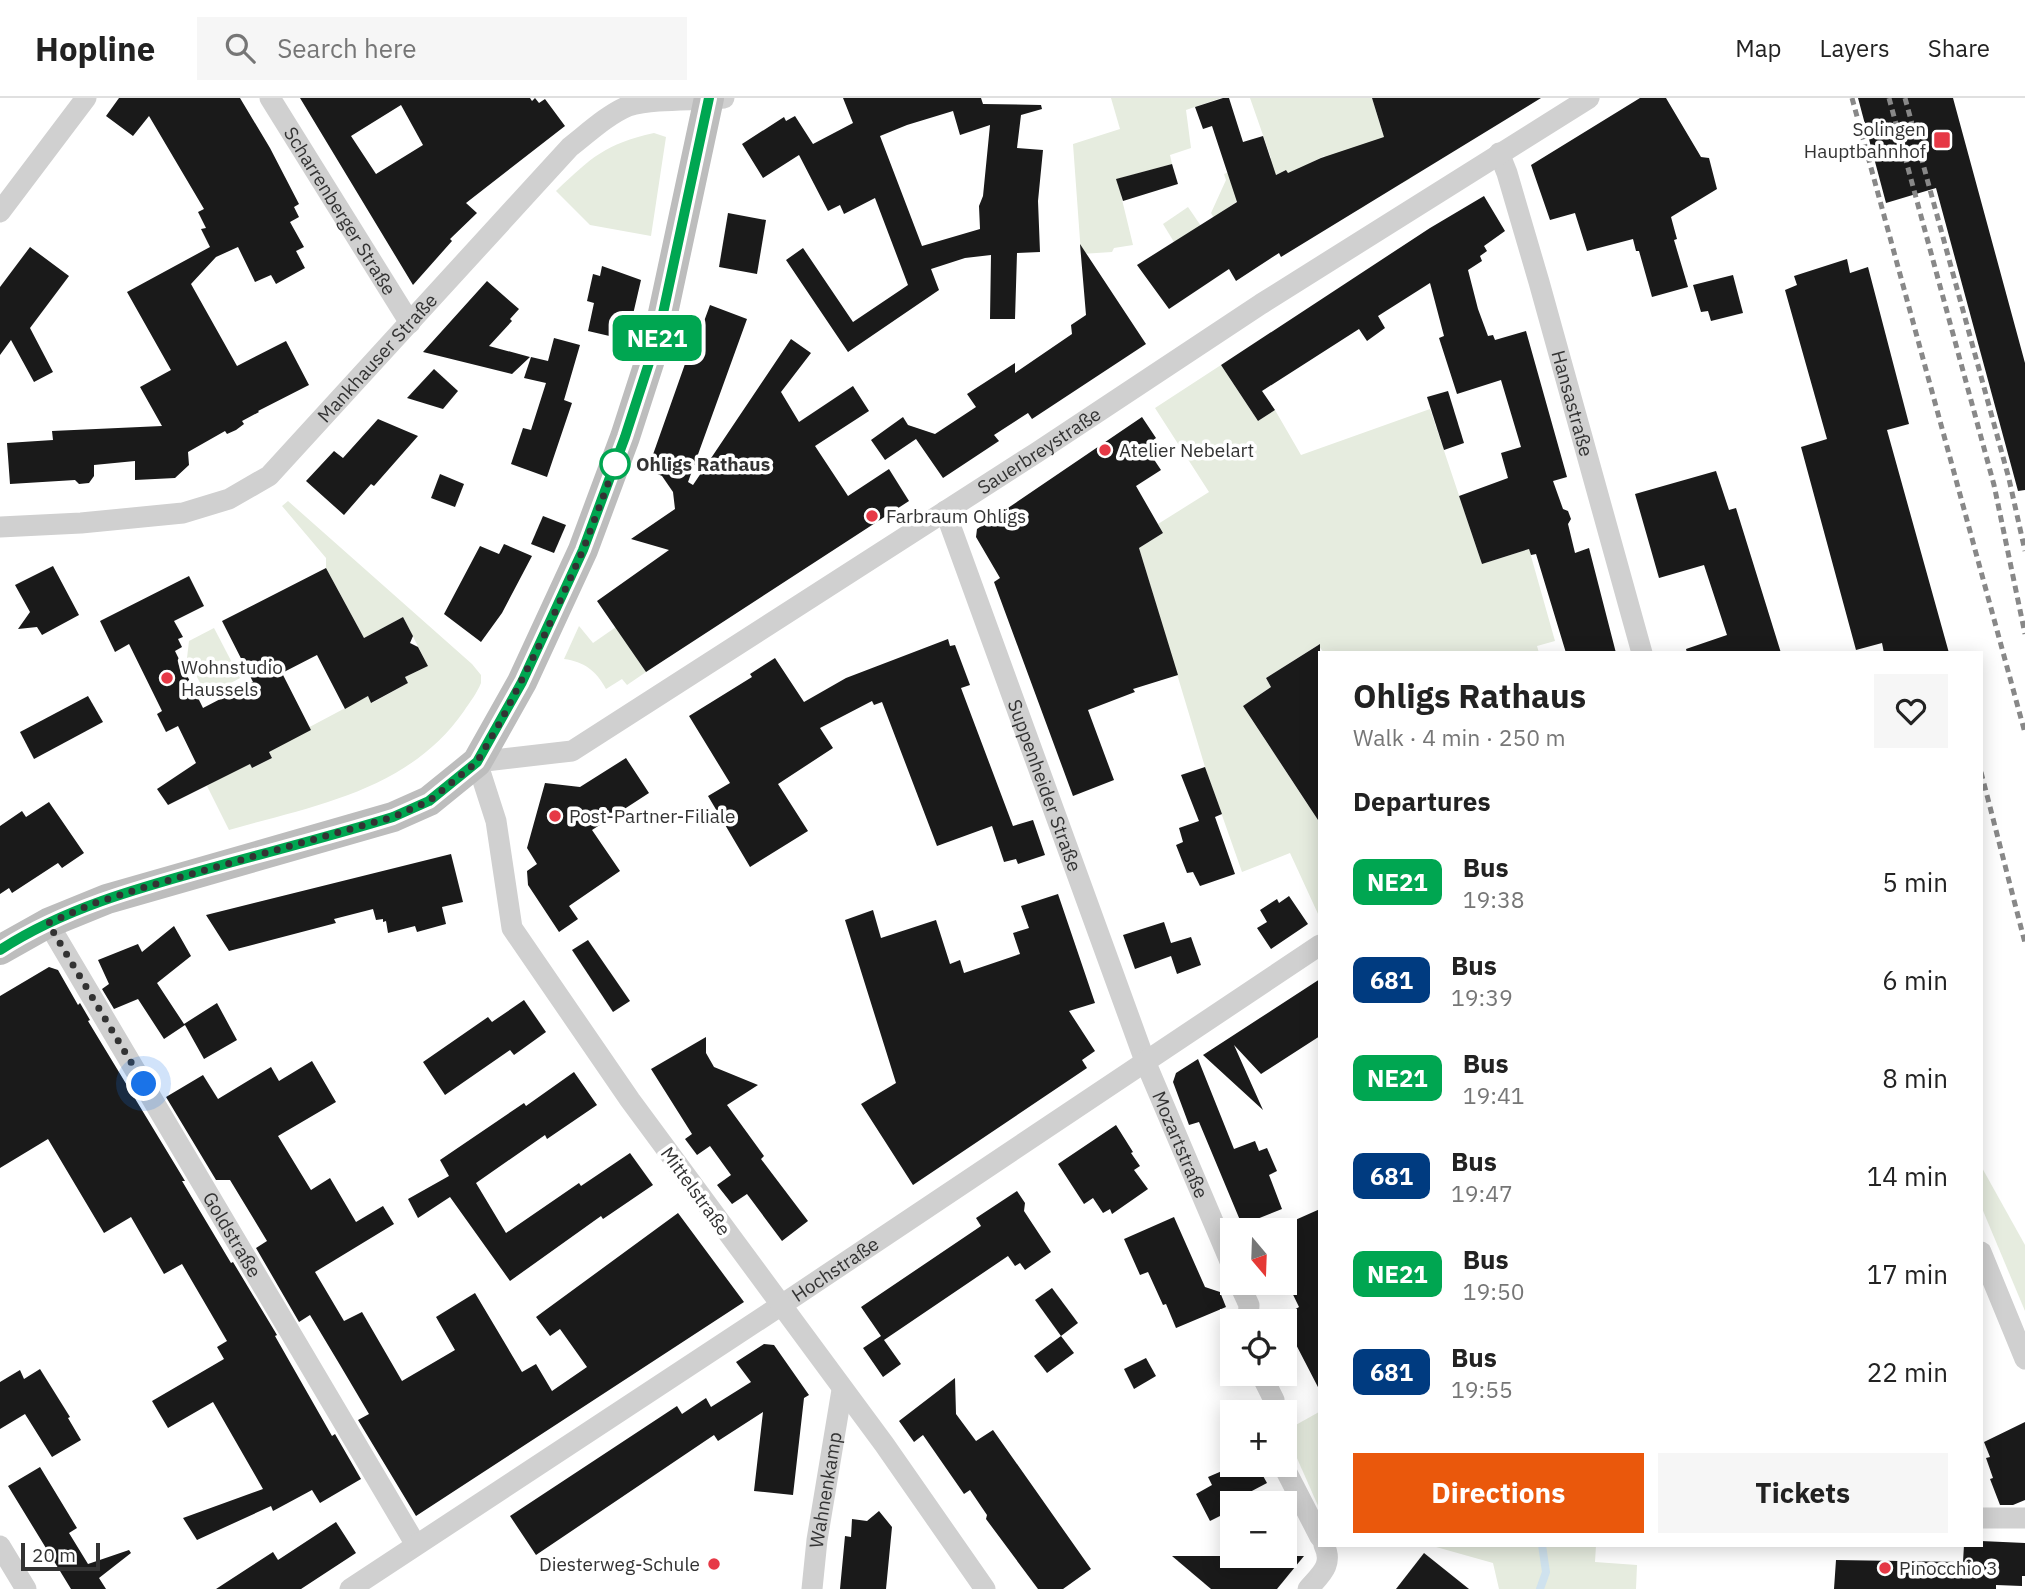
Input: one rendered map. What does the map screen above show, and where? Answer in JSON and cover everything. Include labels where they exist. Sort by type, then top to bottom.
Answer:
[{"type":"main road","points":[[0,950],[48,923],[139,888],[393,817],[429,801],[477,762],[546,632],[583,550],[625,437],[659,332],[714,98]]},
{"type":"street","points":[[0,212],[86,98]]},
{"type":"street","name":"Scharrenberger Straße","points":[[270,98],[410,323]]},
{"type":"street","name":"Mankhauser Straße","points":[[0,527],[81,523],[183,513],[229,499],[248,490],[269,476],[570,147],[626,107],[638,103],[714,98]]},
{"type":"street","name":"Sauerbreystraße","points":[[477,762],[572,751],[1185,353],[1589,98]]},
{"type":"street","name":"Hansastraße","points":[[1499,153],[1539,282],[1641,651]]},
{"type":"street","name":"Suppenheider Straße","points":[[945,511],[1144,1061]]},
{"type":"street","name":"Mittelstraße","points":[[477,762],[496,821],[512,929],[576,1024],[780,1306],[884,1444],[985,1589]]},
{"type":"street","name":"Goldstraße","points":[[48,923],[416,1545]]},
{"type":"street","name":"Hochstraße","points":[[349,1589],[780,1306],[1318,946]]},
{"type":"street","name":"Mozartstraße","points":[[1144,1061],[1220,1238]]},
{"type":"street","points":[[1983,1257],[2025,1359]]},
{"type":"street","name":"Wahnenkamp","points":[[812,1589],[817,1540],[842,1390]]},
{"type":"street","points":[[1289,1477],[1318,1533]]},
{"type":"street","points":[[1983,1518],[2025,1518]]},
{"type":"street","points":[[0,1546],[26,1589]]},
{"type":"street","points":[[1308,1589],[1326,1568],[1329,1556],[1325,1547]]},
{"type":"shaded area","points":[[1111,98],[1221,98],[1186,110],[1191,148],[1170,155],[1172,164],[1117,179],[1133,245],[1114,248],[1112,252],[1081,254],[1073,144],[1120,129]]},
{"type":"shaded area","points":[[1250,98],[1372,98],[1383,134],[1410,179],[1402,183],[1381,150],[1346,150],[1365,206],[1358,210],[1324,156],[1291,178],[1286,170],[1266,180],[1214,218],[1211,213],[1226,180],[1224,174],[1271,158]]},
{"type":"shaded area","points":[[654,133],[666,137],[651,236],[590,225],[556,191],[600,153],[623,142]]},
{"type":"shaded area","points":[[1188,207],[1201,226],[1174,242],[1163,224]]},
{"type":"shaded area","points":[[1221,365],[1258,421],[1275,410],[1301,455],[1430,409],[1482,564],[1529,549],[1555,641],[1537,646],[1538,651],[1322,651],[1318,645],[1266,678],[1271,687],[1243,706],[1308,805],[1318,799],[1318,914],[1290,853],[1242,872],[1205,767],[1139,548],[1163,533],[1158,524],[1209,492],[1155,408]]},
{"type":"shaded area","points":[[288,501],[472,664],[481,675],[481,683],[464,711],[442,738],[389,777],[328,802],[229,830],[207,786],[249,761],[253,768],[272,758],[268,749],[368,696],[372,703],[408,683],[405,677],[428,666],[403,617],[364,638],[326,568],[326,558],[282,506]]},
{"type":"shaded area","points":[[579,626],[593,643],[616,627],[646,672],[627,685],[622,679],[606,689],[589,668],[564,659]]},
{"type":"shaded area","points":[[214,628],[240,678],[207,696],[187,658],[189,641]]},
{"type":"shaded area","points":[[1983,1170],[2025,1245],[2025,1311],[1983,1211]]},
{"type":"shaded area","points":[[1318,1413],[1318,1506],[1297,1458],[1297,1424]]},
{"type":"shaded area","points":[[1436,1547],[1596,1547],[1595,1562],[1637,1565],[1636,1589],[1499,1589],[1493,1563]]},
{"type":"building","points":[[119,98],[240,98],[299,204],[294,207],[299,217],[290,222],[304,247],[296,251],[305,268],[276,284],[271,275],[255,282],[238,247],[216,257],[191,284],[237,366],[286,341],[309,385],[258,411],[242,421],[244,424],[236,430],[227,434],[225,431],[188,452],[189,465],[175,478],[135,480],[135,461],[94,465],[94,476],[89,483],[79,484],[75,480],[10,484],[7,443],[53,440],[52,431],[162,426],[140,387],[171,370],[127,292],[210,247],[201,229],[206,228],[198,212],[204,209],[149,116],[133,136],[106,116]]},
{"type":"building","points":[[300,98],[530,98],[532,101],[535,98],[539,103],[545,99],[565,126],[466,203],[477,213],[450,239],[452,241],[413,285]],"holes":[[[401,105],[423,145],[376,174],[351,136]]]},
{"type":"building","points":[[843,98],[981,98],[983,104],[1041,105],[1042,109],[1021,115],[1017,148],[1043,150],[1038,201],[1040,252],[1017,253],[1015,319],[990,319],[991,255],[965,258],[931,269],[939,290],[848,352],[786,260],[803,248],[853,322],[908,285],[875,198],[844,214],[840,205],[828,211],[799,155],[763,178],[742,144],[784,117],[786,121],[795,116],[813,144],[853,123]],"holes":[[[953,111],[960,135],[990,125],[983,196],[979,206],[980,229],[922,246],[880,136]]]},
{"type":"building","points":[[1229,98],[1243,142],[1263,136],[1276,175],[1384,137],[1372,98],[1541,98],[1281,257],[1279,253],[1236,281],[1229,269],[1169,309],[1137,265],[1237,202],[1212,126],[1203,129],[1195,107]]},
{"type":"building","points":[[1640,98],[1666,98],[1701,157],[1709,158],[1717,189],[1671,217],[1677,239],[1674,240],[1688,287],[1652,297],[1633,239],[1587,251],[1575,213],[1550,220],[1531,165]]},
{"type":"building","points":[[1858,98],[1953,98],[2025,363],[2025,490],[2018,491],[1936,188],[1886,203]]},
{"type":"building","points":[[1172,164],[1178,184],[1123,201],[1116,179]]},
{"type":"building","points":[[1484,196],[1505,231],[1484,246],[1487,251],[1480,256],[1482,261],[1468,270],[1478,309],[1488,336],[1493,335],[1495,340],[1526,331],[1567,477],[1553,481],[1563,509],[1568,511],[1571,519],[1568,524],[1575,553],[1589,548],[1615,651],[1565,651],[1536,554],[1531,555],[1529,549],[1482,564],[1459,496],[1508,478],[1501,453],[1521,447],[1501,380],[1457,394],[1439,338],[1444,336],[1430,283],[1378,316],[1385,328],[1367,341],[1359,329],[1262,391],[1275,410],[1258,421],[1221,365],[1430,228]]},
{"type":"building","points":[[728,213],[766,220],[757,274],[719,267]]},
{"type":"building","points":[[1080,244],[1146,344],[1032,419],[1028,413],[994,435],[999,441],[943,478],[916,439],[885,460],[871,440],[903,417],[908,425],[935,434],[976,407],[967,394],[1015,363],[1015,373],[1072,334],[1071,325],[1086,315]]},
{"type":"building","points":[[30,247],[69,276],[30,328],[53,372],[34,382],[11,340],[0,355],[0,287]]},
{"type":"building","points":[[1847,259],[1850,273],[1868,267],[1909,424],[1887,430],[1948,651],[1884,651],[1882,643],[1856,650],[1801,447],[1827,439],[1785,290],[1797,285],[1794,276]]},
{"type":"building","points":[[602,266],[641,280],[628,336],[618,334],[618,338],[588,331],[594,303],[587,301],[593,274],[600,276]]},
{"type":"building","points":[[1733,275],[1743,313],[1711,321],[1708,311],[1701,312],[1693,285]]},
{"type":"building","points":[[487,281],[519,309],[510,319],[512,321],[489,346],[530,357],[512,374],[423,352]]},
{"type":"building","points":[[710,305],[747,319],[688,482],[693,485],[791,339],[811,353],[781,392],[799,422],[853,386],[869,411],[815,446],[848,496],[889,469],[909,501],[646,672],[597,601],[669,550],[631,539],[675,509],[673,492],[662,476],[653,472],[650,463],[685,364],[688,365]]},
{"type":"building","points":[[554,338],[580,345],[564,400],[572,403],[547,477],[511,464],[523,428],[531,430],[546,383],[524,378],[531,357],[548,361]]},
{"type":"building","points":[[434,369],[458,391],[443,409],[407,398]]},
{"type":"building","points":[[1448,391],[1464,443],[1444,450],[1427,397]]},
{"type":"building","points":[[1142,417],[1156,438],[1145,446],[1161,470],[1136,486],[1163,533],[1139,548],[1178,675],[1133,689],[1135,692],[1088,710],[1114,780],[1073,796],[994,582],[1000,578],[976,537],[977,529]]},
{"type":"building","points":[[378,419],[418,436],[344,515],[306,481],[334,451],[343,458]]},
{"type":"building","points":[[1716,471],[1729,510],[1736,508],[1780,651],[1686,651],[1727,635],[1704,565],[1659,578],[1635,494]]},
{"type":"building","points":[[440,474],[464,484],[455,507],[431,498]]},
{"type":"building","points":[[543,516],[566,525],[554,553],[531,544]]},
{"type":"building","points":[[504,544],[532,556],[502,613],[481,642],[444,614],[480,546],[499,554]]},
{"type":"building","points":[[53,566],[79,615],[42,635],[37,627],[18,629],[30,612],[15,585]]},
{"type":"building","name":"Wohnstudio Haussels","points":[[326,568],[364,638],[403,617],[413,636],[410,643],[418,647],[428,666],[405,677],[408,683],[371,703],[368,696],[345,709],[317,655],[282,673],[311,730],[269,752],[272,758],[252,768],[250,764],[168,805],[157,789],[196,763],[178,726],[166,732],[157,714],[162,711],[129,644],[115,652],[100,621],[189,576],[204,606],[174,621],[183,637],[178,639],[182,647],[175,651],[203,708],[253,682],[222,621]]},
{"type":"building","points":[[948,639],[950,646],[955,645],[970,685],[961,688],[1013,826],[1033,820],[1045,855],[1018,864],[1016,859],[1004,862],[992,826],[937,846],[882,702],[874,705],[872,701],[820,728],[833,748],[778,784],[808,831],[750,867],[708,796],[730,783],[689,716],[752,677],[750,674],[775,658],[804,702],[846,678]]},
{"type":"building","points":[[1320,644],[1318,820],[1243,706],[1271,687],[1266,678]]},
{"type":"building","points":[[88,696],[103,722],[34,759],[20,732]]},
{"type":"building","points":[[626,758],[649,793],[592,830],[620,871],[569,906],[578,919],[559,932],[528,885],[527,871],[537,864],[527,848],[545,783],[580,787]]},
{"type":"building","points":[[1205,767],[1222,814],[1215,817],[1235,874],[1200,886],[1193,872],[1187,873],[1176,845],[1183,842],[1179,828],[1199,821],[1181,775]]},
{"type":"building","points":[[49,802],[84,853],[62,868],[58,863],[12,893],[9,888],[0,894],[0,826],[22,811],[26,817]]},
{"type":"building","points":[[451,854],[463,902],[442,907],[446,924],[417,932],[415,926],[388,933],[386,921],[376,920],[373,909],[334,919],[336,923],[229,951],[206,915]]},
{"type":"building","points":[[1058,894],[1095,1003],[1069,1011],[1095,1051],[1082,1060],[1087,1068],[913,1185],[861,1104],[896,1083],[845,920],[873,910],[881,938],[936,920],[950,964],[960,960],[964,973],[1020,954],[1013,933],[1029,928],[1021,906]]},
{"type":"building","points":[[1289,896],[1308,924],[1271,949],[1257,928],[1267,922],[1260,910],[1277,899],[1279,903]]},
{"type":"building","points":[[1164,922],[1171,943],[1191,937],[1201,965],[1177,974],[1171,956],[1135,969],[1123,935]]},
{"type":"building","points":[[174,926],[191,956],[157,983],[184,1024],[217,1003],[237,1040],[204,1059],[185,1025],[164,1039],[138,999],[114,1009],[102,989],[109,984],[98,960],[138,944],[142,952]]},
{"type":"building","points":[[588,940],[630,1001],[613,1012],[572,950]]},
{"type":"building","points":[[49,967],[58,970],[78,1005],[80,1003],[90,1020],[88,1021],[185,1181],[182,1181],[277,1335],[275,1336],[332,1436],[335,1434],[361,1479],[320,1503],[312,1490],[273,1511],[271,1506],[197,1540],[183,1518],[263,1489],[213,1402],[168,1428],[152,1401],[224,1359],[217,1347],[227,1341],[182,1264],[164,1274],[131,1217],[104,1233],[48,1139],[0,1168],[0,996]]},
{"type":"building","points":[[1318,980],[1318,1037],[1261,1074],[1234,1045],[1263,1110],[1203,1055]]},
{"type":"building","points":[[524,1000],[546,1032],[514,1055],[510,1050],[445,1095],[423,1062],[488,1017],[492,1022]]},
{"type":"building","points":[[706,1037],[706,1053],[714,1067],[758,1085],[727,1105],[764,1156],[761,1159],[808,1221],[782,1241],[747,1194],[732,1204],[717,1185],[731,1175],[710,1146],[697,1155],[685,1139],[692,1134],[651,1069]]},
{"type":"building","points":[[1198,1059],[1234,1149],[1255,1141],[1259,1151],[1267,1148],[1277,1171],[1269,1175],[1282,1209],[1260,1218],[1239,1218],[1199,1122],[1189,1125],[1173,1082],[1176,1073]]},
{"type":"building","points":[[312,1061],[336,1102],[278,1136],[311,1190],[330,1178],[356,1222],[383,1206],[394,1224],[315,1272],[344,1321],[362,1312],[402,1381],[455,1350],[436,1317],[475,1293],[522,1372],[536,1364],[552,1391],[587,1367],[560,1329],[550,1336],[536,1317],[678,1213],[744,1302],[416,1516],[358,1420],[369,1414],[340,1365],[310,1315],[299,1322],[256,1248],[267,1241],[230,1180],[216,1180],[166,1097],[203,1075],[218,1099],[271,1067],[279,1081]]},
{"type":"building","points":[[574,1072],[597,1105],[547,1139],[545,1135],[476,1183],[506,1233],[579,1183],[581,1186],[630,1153],[653,1185],[603,1219],[601,1216],[510,1281],[450,1197],[418,1218],[408,1199],[449,1176],[440,1160]]},
{"type":"building","points":[[1116,1125],[1140,1166],[1134,1170],[1148,1189],[1112,1214],[1110,1209],[1103,1213],[1093,1198],[1084,1204],[1058,1164]]},
{"type":"building","points":[[1017,1191],[1025,1203],[1024,1211],[1051,1252],[1025,1270],[1020,1263],[1015,1266],[1008,1256],[884,1340],[901,1364],[883,1377],[863,1348],[881,1336],[861,1307],[981,1226],[976,1218]]},
{"type":"building","points":[[1318,1210],[1318,1387],[1297,1346],[1296,1309],[1299,1307],[1293,1295],[1297,1295],[1297,1219]]},
{"type":"building","points":[[1174,1217],[1205,1287],[1220,1292],[1226,1307],[1176,1328],[1148,1272],[1140,1275],[1124,1239]]},
{"type":"building","points":[[1052,1288],[1078,1323],[1061,1336],[1035,1300]]},
{"type":"building","points":[[1061,1336],[1074,1353],[1047,1373],[1034,1356]]},
{"type":"building","points":[[764,1344],[774,1345],[809,1395],[804,1398],[793,1495],[754,1491],[763,1412],[718,1441],[714,1435],[536,1555],[510,1516],[677,1406],[682,1414],[706,1398],[711,1407],[751,1382],[736,1362]]},
{"type":"building","points":[[1146,1358],[1156,1376],[1134,1389],[1124,1369]]},
{"type":"building","points":[[40,1369],[81,1440],[52,1457],[25,1414],[0,1429],[0,1382],[20,1370],[24,1379]]},
{"type":"building","points":[[955,1378],[956,1414],[976,1441],[993,1430],[1091,1569],[1063,1589],[1038,1589],[986,1519],[987,1515],[970,1490],[964,1494],[923,1435],[914,1442],[899,1421]]},
{"type":"building","points":[[2025,1422],[2025,1500],[2013,1505],[2000,1505],[1990,1479],[1993,1478],[1986,1458],[1990,1457],[1984,1442]]},
{"type":"building","points":[[40,1467],[77,1528],[69,1533],[88,1564],[129,1550],[131,1553],[99,1578],[106,1589],[71,1589],[8,1486]]},
{"type":"building","points":[[1220,1472],[1220,1477],[1264,1477],[1267,1483],[1252,1491],[1220,1491],[1220,1516],[1210,1521],[1196,1494],[1212,1485],[1208,1477]]},
{"type":"building","points":[[879,1511],[892,1527],[886,1589],[840,1589],[845,1536],[851,1537],[852,1519],[867,1521]]},
{"type":"building","points":[[336,1522],[356,1553],[301,1589],[216,1589],[273,1552],[278,1560]]},
{"type":"building","points":[[1983,1541],[2025,1543],[2025,1576],[2022,1576],[2022,1586],[1996,1585],[1996,1589],[1834,1589],[1836,1560],[1963,1562],[1964,1547],[1983,1547]]},
{"type":"building","points":[[1424,1553],[1469,1589],[1396,1589]]},
{"type":"building","points":[[1172,1556],[1220,1556],[1220,1568],[1294,1568],[1277,1589],[1211,1589]]},
{"type":"waterway","points":[[1540,1589],[1546,1572],[1542,1547]]},
{"type":"railway","points":[[1852,98],[2025,733]]},
{"type":"railway","points":[[1889,98],[1994,485],[2025,634]]},
{"type":"railway","points":[[1905,98],[2009,479],[2025,551]]},
{"type":"railway","points":[[1983,780],[2025,943]]},
{"type":"bus line","name":"NE21","points":[[0,950],[48,923],[92,904],[162,881],[341,833],[416,808],[453,783],[477,762],[522,682],[583,550],[646,378],[672,280],[709,98]]},
{"type":"place","name":"Solingen Hauptbahnhof","points":[[1942,140]]},
{"type":"place","name":"Atelier Nebelart","points":[[1105,450]]},
{"type":"place","name":"Ohligs Rathaus","points":[[615,464]]},
{"type":"place","name":"Farbraum Ohligs","points":[[872,516]]},
{"type":"place","name":"Wohnstudio Haussels","points":[[167,678]]},
{"type":"place","name":"Post-Partner-Filiale","points":[[555,816]]},
{"type":"place","name":"Diesterweg-Schule","points":[[714,1564]]},
{"type":"place","name":"Pinocchio 3","points":[[1885,1568]]},
{"type":"route","points":[[144,1084],[48,923],[92,904],[145,887],[393,817],[429,801],[453,783],[477,762],[522,682],[583,550],[617,460],[615,464]]}]
